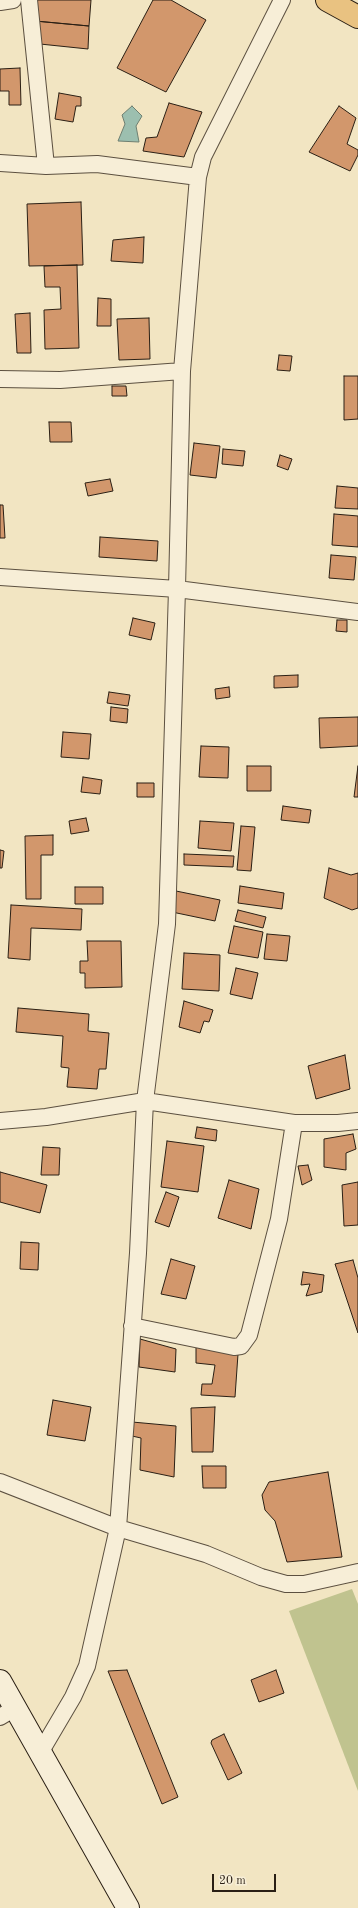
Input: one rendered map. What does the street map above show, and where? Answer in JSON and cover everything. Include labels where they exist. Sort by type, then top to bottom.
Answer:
[{"type":"highway","points":[[327,0],[356,11]]},
{"type":"main road","points":[[0,1681],[7,1712],[40,1753],[128,1908]]},
{"type":"street","points":[[0,2],[13,0]]},
{"type":"street","points":[[28,0],[46,166]]},
{"type":"street","points":[[40,1753],[73,1697],[87,1666],[118,1528],[132,1326],[145,1101],[166,924],[177,589],[182,370],[198,177],[203,157],[282,0]]},
{"type":"street","points":[[0,163],[46,166],[97,164],[198,177]]},
{"type":"street","points":[[0,379],[54,380],[182,370]]},
{"type":"street","points":[[0,577],[177,589],[358,612]]},
{"type":"street","points":[[0,1121],[46,1117],[145,1101],[294,1123],[338,1123],[358,1121]]},
{"type":"street","points":[[132,1326],[234,1347],[242,1346],[249,1336],[279,1219],[294,1123]]},
{"type":"street","points":[[0,1482],[118,1528],[206,1554],[261,1577],[286,1584],[304,1584],[358,1572]]},
{"type":"green space","points":[[352,1589],[358,1604],[358,1791],[289,1611]]},
{"type":"shaded area","points":[[132,106],[142,116],[136,126],[139,142],[118,141],[125,124],[122,115]]},
{"type":"building","points":[[35,0],[91,0],[89,26],[35,21]]},
{"type":"building","points":[[153,0],[171,0],[206,20],[166,92],[117,68]]},
{"type":"building","points":[[35,21],[89,26],[88,49],[40,44]]},
{"type":"building","points":[[20,68],[21,105],[9,105],[9,91],[0,91],[0,69]]},
{"type":"building","points":[[59,93],[81,97],[81,106],[76,106],[73,122],[55,119]]},
{"type":"building","points":[[169,103],[202,112],[184,157],[143,151],[146,138],[157,137]]},
{"type":"building","points":[[339,106],[356,118],[347,144],[358,150],[358,155],[350,171],[309,152]]},
{"type":"building","points":[[81,202],[83,265],[29,266],[27,204]]},
{"type":"building","points":[[144,237],[143,263],[111,261],[113,240]]},
{"type":"building","points":[[77,265],[79,348],[45,349],[44,310],[61,309],[60,287],[45,287],[44,266]]},
{"type":"building","points":[[98,298],[111,299],[111,326],[97,326]]},
{"type":"building","points":[[30,313],[31,353],[17,353],[15,314]]},
{"type":"building","points":[[149,318],[150,359],[119,360],[117,319]]},
{"type":"building","points":[[279,355],[292,356],[290,371],[277,370]]},
{"type":"building","points":[[344,376],[358,376],[358,419],[344,420]]},
{"type":"building","points":[[112,386],[126,386],[127,396],[112,396]]},
{"type":"building","points":[[49,422],[71,422],[72,442],[50,442]]},
{"type":"building","points":[[194,443],[220,446],[216,478],[190,475]]},
{"type":"building","points":[[223,449],[245,451],[243,466],[222,464]]},
{"type":"building","points":[[280,455],[292,459],[288,470],[277,466]]},
{"type":"building","points":[[110,479],[113,491],[88,496],[85,483]]},
{"type":"building","points":[[337,486],[358,488],[358,509],[335,508]]},
{"type":"building","points":[[0,505],[3,505],[5,538],[0,538]]},
{"type":"building","points":[[334,514],[358,516],[358,547],[332,545]]},
{"type":"building","points":[[100,537],[158,541],[157,561],[99,557]]},
{"type":"building","points":[[331,555],[356,557],[354,580],[329,578]]},
{"type":"building","points":[[133,618],[155,623],[151,640],[129,635]]},
{"type":"building","points":[[337,620],[347,620],[347,632],[336,631]]},
{"type":"building","points":[[298,675],[298,687],[274,688],[274,676]]},
{"type":"building","points":[[229,687],[230,697],[216,699],[215,689]]},
{"type":"building","points":[[109,692],[130,695],[128,706],[107,703]]},
{"type":"building","points":[[111,707],[128,709],[127,723],[110,721]]},
{"type":"building","points":[[358,717],[358,746],[320,748],[319,718]]},
{"type":"building","points":[[63,732],[91,734],[89,759],[61,757]]},
{"type":"building","points":[[201,746],[229,747],[228,778],[199,777]]},
{"type":"building","points":[[247,766],[271,766],[271,791],[247,791]]},
{"type":"building","points":[[358,766],[358,797],[354,797]]},
{"type":"building","points":[[83,777],[102,780],[100,794],[81,792]]},
{"type":"building","points":[[137,783],[154,783],[154,797],[137,797]]},
{"type":"building","points":[[283,806],[311,810],[309,823],[281,820]]},
{"type":"building","points":[[86,818],[89,831],[71,834],[69,821]]},
{"type":"building","points":[[200,821],[234,823],[231,851],[198,848]]},
{"type":"building","points":[[241,826],[255,827],[251,871],[237,870]]},
{"type":"building","points":[[53,835],[53,855],[41,855],[41,899],[26,899],[25,836]]},
{"type":"building","points":[[0,850],[4,851],[2,868],[0,868]]},
{"type":"building","points":[[184,854],[234,856],[233,867],[184,865]]},
{"type":"building","points":[[329,868],[351,875],[358,873],[358,908],[352,910],[324,898]]},
{"type":"building","points":[[240,886],[284,893],[282,909],[238,903]]},
{"type":"building","points":[[75,887],[103,887],[103,904],[75,904]]},
{"type":"building","points":[[176,891],[220,900],[215,921],[172,912]]},
{"type":"building","points":[[11,905],[82,909],[81,930],[31,928],[30,960],[8,958]]},
{"type":"building","points":[[238,910],[266,917],[263,928],[235,921]]},
{"type":"building","points":[[234,926],[263,932],[258,958],[228,953]]},
{"type":"building","points":[[267,934],[290,936],[287,961],[264,959]]},
{"type":"building","points":[[87,941],[121,941],[122,987],[85,988],[85,973],[80,973],[80,961],[88,961]]},
{"type":"building","points":[[184,953],[220,955],[219,991],[182,989]]},
{"type":"building","points":[[236,968],[258,973],[252,999],[230,994]]},
{"type":"building","points":[[184,1001],[213,1010],[209,1022],[204,1021],[200,1033],[179,1027]]},
{"type":"building","points":[[18,1008],[89,1014],[88,1031],[109,1033],[106,1069],[99,1069],[97,1089],[67,1087],[69,1068],[61,1067],[63,1036],[16,1032]]},
{"type":"building","points":[[345,1055],[350,1089],[316,1099],[308,1066]]},
{"type":"building","points":[[197,1127],[217,1130],[216,1141],[195,1138]]},
{"type":"building","points":[[353,1134],[356,1149],[346,1153],[346,1170],[324,1167],[324,1139]]},
{"type":"building","points":[[167,1141],[204,1146],[198,1192],[161,1187]]},
{"type":"building","points":[[43,1147],[60,1148],[59,1175],[41,1175]]},
{"type":"building","points":[[308,1165],[312,1180],[302,1185],[298,1166]]},
{"type":"building","points":[[0,1172],[47,1185],[40,1213],[0,1202]]},
{"type":"building","points":[[229,1180],[259,1189],[251,1229],[218,1218]]},
{"type":"building","points":[[358,1182],[358,1225],[344,1226],[342,1185]]},
{"type":"building","points":[[166,1192],[179,1197],[169,1227],[155,1222]]},
{"type":"building","points":[[21,1242],[39,1243],[38,1270],[20,1269]]},
{"type":"building","points":[[171,1259],[195,1266],[186,1299],[161,1294]]},
{"type":"building","points":[[353,1260],[358,1278],[358,1333],[335,1264]]},
{"type":"building","points":[[303,1272],[324,1275],[322,1292],[306,1296],[310,1284],[301,1285]]},
{"type":"building","points":[[140,1339],[176,1349],[175,1372],[139,1367]]},
{"type":"building","points":[[196,1346],[238,1354],[235,1397],[201,1395],[202,1384],[212,1384],[215,1365],[196,1363]]},
{"type":"building","points":[[53,1400],[91,1407],[85,1441],[47,1435]]},
{"type":"building","points":[[215,1407],[213,1452],[192,1452],[191,1408]]},
{"type":"building","points":[[132,1422],[176,1426],[174,1477],[140,1470],[141,1438],[132,1436]]},
{"type":"building","points":[[202,1466],[226,1466],[226,1488],[203,1488]]},
{"type":"building","points":[[328,1472],[342,1557],[287,1562],[275,1521],[265,1510],[262,1495],[269,1482]]},
{"type":"building","points":[[127,1670],[178,1797],[162,1804],[108,1671]]},
{"type":"building","points":[[276,1670],[284,1693],[259,1702],[251,1680]]},
{"type":"building","points":[[224,1734],[242,1773],[228,1780],[211,1743],[212,1740]]}]
